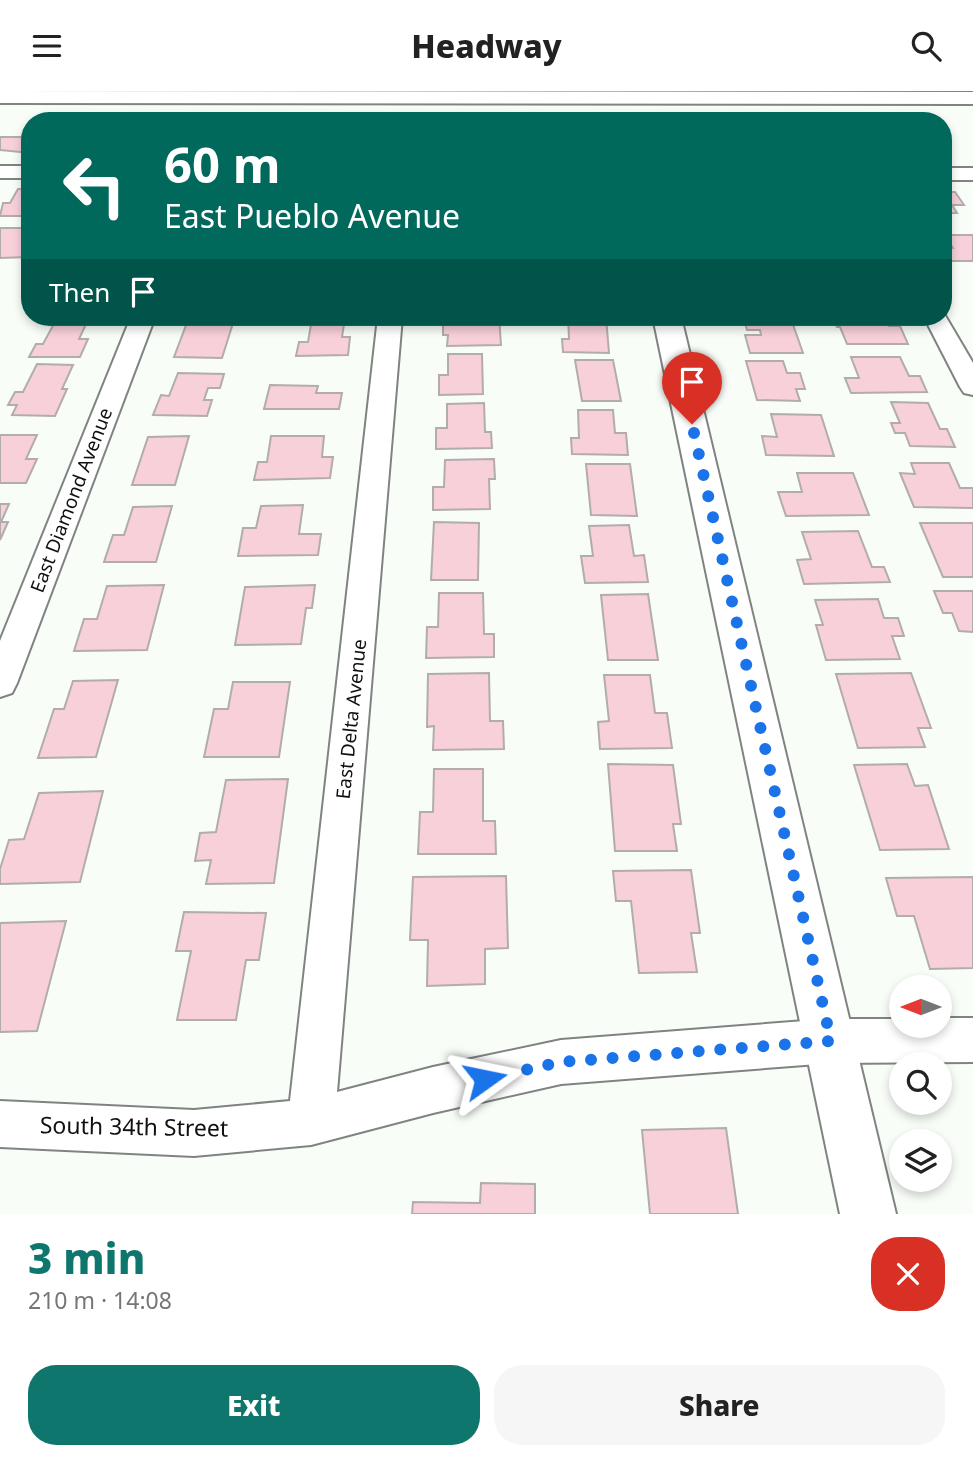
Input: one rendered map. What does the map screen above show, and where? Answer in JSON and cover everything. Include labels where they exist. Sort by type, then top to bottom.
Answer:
[{"type":"main road","points":[[0,97],[114,94],[973,98]]},
{"type":"main road","points":[[669,326],[868,1214]]},
{"type":"street","points":[[0,173],[21,173]]},
{"type":"street","points":[[952,174],[973,174]]},
{"type":"street","name":"East Diamond Avenue","points":[[0,683],[139,326]]},
{"type":"street","name":"East Delta Avenue","points":[[311,1122],[389,326]]},
{"type":"street","points":[[941,326],[973,387]]},
{"type":"street","name":"South 34th Street","points":[[0,1124],[194,1133],[311,1122],[433,1090],[561,1062],[831,1041],[973,1040]]},
{"type":"building","points":[[0,137],[21,137],[21,152],[0,150]]},
{"type":"building","points":[[18,189],[21,189],[21,216],[0,216],[3,203],[10,203]]},
{"type":"building","points":[[952,192],[955,192],[964,205],[952,205]]},
{"type":"building","points":[[0,228],[21,228],[21,257],[0,258]]},
{"type":"building","points":[[952,235],[973,235],[973,261],[952,261]]},
{"type":"building","points":[[53,326],[85,326],[79,339],[88,339],[80,357],[29,357],[36,344],[43,344]]},
{"type":"building","points":[[186,326],[232,326],[222,358],[174,357]]},
{"type":"building","points":[[311,326],[344,326],[342,337],[350,337],[348,355],[296,356],[299,342],[308,342]]},
{"type":"building","points":[[443,326],[500,326],[501,345],[447,346],[448,335],[443,335]]},
{"type":"building","points":[[568,326],[607,326],[609,353],[563,352],[562,339],[569,339]]},
{"type":"building","points":[[746,326],[793,326],[803,353],[750,353],[745,335],[761,335],[760,330],[747,330]]},
{"type":"building","points":[[900,326],[908,344],[847,344],[840,327],[837,327]]},
{"type":"building","points":[[448,354],[482,354],[483,394],[439,395],[439,375],[448,375]]},
{"type":"building","points":[[851,357],[900,357],[909,376],[920,376],[927,392],[851,393],[845,378],[859,378]]},
{"type":"building","points":[[575,360],[613,360],[621,401],[582,401]]},
{"type":"building","points":[[746,361],[783,361],[787,373],[800,373],[805,389],[796,389],[800,401],[757,400]]},
{"type":"building","points":[[37,364],[73,365],[62,389],[67,389],[55,416],[12,415],[17,405],[8,405],[15,392],[23,392]]},
{"type":"building","points":[[178,373],[224,374],[220,388],[208,388],[204,400],[212,400],[207,416],[153,415],[161,395],[169,396]]},
{"type":"building","points":[[270,385],[318,386],[316,393],[342,393],[339,409],[264,409]]},
{"type":"building","points":[[891,402],[928,403],[940,429],[947,429],[955,447],[910,446],[905,433],[895,433],[891,423],[900,423]]},
{"type":"building","points":[[484,403],[485,432],[491,432],[492,448],[436,449],[436,428],[447,428],[447,404]]},
{"type":"building","points":[[578,410],[613,410],[615,433],[626,433],[628,455],[572,454],[571,438],[579,438]]},
{"type":"building","points":[[771,414],[821,415],[834,456],[766,455],[762,436],[777,437]]},
{"type":"building","points":[[0,435],[37,435],[26,459],[37,459],[26,483],[0,483]]},
{"type":"building","points":[[189,436],[175,485],[132,485],[148,437]]},
{"type":"building","points":[[271,436],[324,436],[322,457],[333,457],[330,478],[254,480],[258,462],[267,462]]},
{"type":"building","points":[[494,459],[495,479],[489,479],[490,509],[433,510],[433,487],[444,487],[445,460]]},
{"type":"building","points":[[911,463],[949,463],[960,488],[973,488],[973,508],[914,507],[900,473],[915,474]]},
{"type":"building","points":[[586,464],[630,464],[637,516],[591,515]]},
{"type":"building","points":[[797,473],[853,473],[869,515],[786,516],[778,492],[802,492]]},
{"type":"building","points":[[0,504],[9,504],[1,522],[8,522],[0,540]]},
{"type":"building","points":[[303,505],[299,534],[321,534],[318,555],[238,556],[243,528],[256,528],[261,506]]},
{"type":"building","points":[[172,506],[156,562],[104,562],[113,535],[124,535],[133,507]]},
{"type":"building","points":[[434,522],[479,523],[478,580],[431,580]]},
{"type":"building","points":[[920,523],[973,523],[973,577],[943,577]]},
{"type":"building","points":[[629,525],[634,556],[644,555],[648,582],[585,583],[581,556],[593,556],[589,526]]},
{"type":"building","points":[[858,531],[872,567],[884,567],[890,582],[804,584],[797,560],[811,559],[802,532]]},
{"type":"building","points":[[164,585],[147,650],[74,651],[84,619],[97,619],[107,586]]},
{"type":"building","points":[[315,585],[312,608],[306,608],[301,644],[235,645],[245,587]]},
{"type":"building","points":[[934,591],[973,591],[973,632],[959,631],[952,613],[943,613]]},
{"type":"building","points":[[439,593],[483,593],[484,634],[494,634],[494,657],[426,658],[427,627],[438,627]]},
{"type":"building","points":[[648,594],[658,660],[608,660],[601,595]]},
{"type":"building","points":[[878,599],[884,618],[898,618],[904,636],[892,636],[900,659],[826,660],[816,625],[823,625],[815,600]]},
{"type":"building","points":[[489,673],[490,721],[503,721],[504,749],[433,750],[434,726],[427,727],[428,674]]},
{"type":"building","points":[[911,673],[931,728],[918,728],[925,747],[858,748],[836,674]]},
{"type":"building","points":[[604,675],[650,675],[655,713],[667,713],[672,748],[600,749],[598,722],[609,721]]},
{"type":"building","points":[[118,680],[96,757],[38,758],[54,709],[64,709],[73,681]]},
{"type":"building","points":[[233,682],[290,682],[279,757],[204,757],[214,709],[228,709]]},
{"type":"building","points":[[608,764],[673,765],[681,824],[673,824],[677,851],[615,851]]},
{"type":"building","points":[[907,764],[915,786],[928,785],[949,849],[880,850],[854,765]]},
{"type":"building","points":[[434,769],[483,769],[483,821],[495,821],[496,854],[418,854],[420,812],[433,812]]},
{"type":"building","points":[[288,779],[274,883],[206,884],[211,860],[195,861],[200,833],[216,832],[226,780]]},
{"type":"building","points":[[103,791],[80,882],[0,884],[0,869],[9,840],[24,839],[39,793]]},
{"type":"building","points":[[691,870],[700,933],[691,933],[697,972],[639,973],[631,901],[616,901],[613,871]]},
{"type":"building","points":[[506,876],[508,948],[485,949],[485,984],[427,986],[428,940],[410,940],[413,877]]},
{"type":"building","points":[[973,877],[973,968],[930,969],[914,916],[897,916],[886,878]]},
{"type":"building","points":[[184,912],[266,913],[259,960],[246,960],[236,1020],[177,1020],[191,951],[176,951]]},
{"type":"building","points":[[66,921],[37,1031],[0,1032],[0,923]]},
{"type":"building","points":[[726,1128],[738,1214],[650,1214],[642,1130]]},
{"type":"building","points":[[481,1183],[535,1184],[535,1214],[412,1214],[413,1202],[480,1203]]},
{"type":"route","points":[[485,1079],[561,1062],[831,1041],[692,424]]}]
